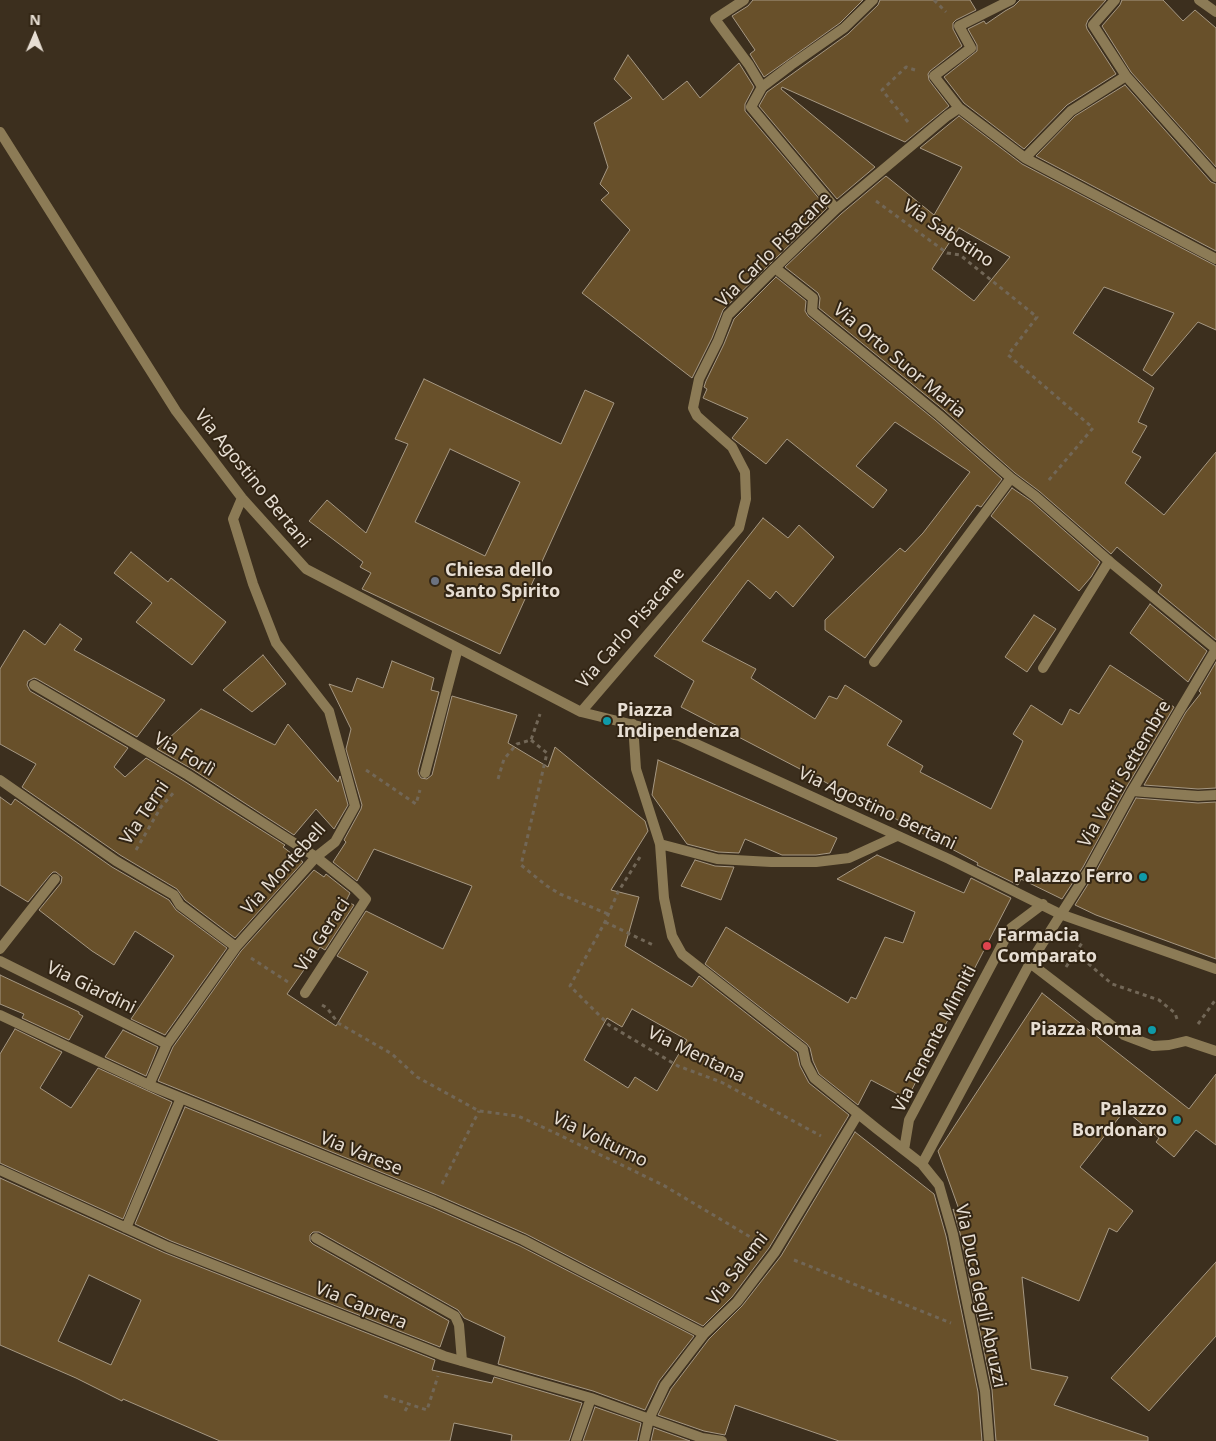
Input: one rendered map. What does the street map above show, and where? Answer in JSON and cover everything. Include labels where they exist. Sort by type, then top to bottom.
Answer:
[{"type":"street","points":[[744,0],[715,19],[749,65],[762,87]]},
{"type":"street","points":[[836,209],[751,107],[762,87],[844,28],[873,0]]},
{"type":"street","points":[[1011,0],[959,26],[971,48],[934,76],[959,108],[1025,158],[1216,259]]},
{"type":"street","points":[[1115,0],[1093,25],[1126,76],[1216,178]]},
{"type":"street","points":[[1204,1],[1216,12]]},
{"type":"street","points":[[1025,158],[1071,111],[1126,76]]},
{"type":"street","name":"Via Carlo Pisacane","points":[[581,712],[739,528],[746,499],[745,472],[732,447],[697,416],[693,408],[700,379],[728,315],[836,209],[959,108]]},
{"type":"street","name":"Via Agostino Bertani","points":[[0,132],[176,411],[242,498],[306,569],[458,648]]},
{"type":"street","name":"Via Orto Suor Maria","points":[[775,268],[813,298],[812,311],[939,415],[1011,478],[1035,496],[1216,649]]},
{"type":"street","points":[[874,662],[1011,478]]},
{"type":"street","name":"Via Montebell","points":[[149,1085],[168,1044],[236,947],[316,857],[335,842],[355,806],[329,711],[276,643],[253,584],[233,518],[242,498]]},
{"type":"street","points":[[1043,668],[1109,560]]},
{"type":"street","points":[[425,773],[458,648],[581,712],[633,724],[636,770],[660,844],[664,898],[672,936],[682,954]]},
{"type":"street","name":"Via Venti Settembre","points":[[1060,914],[1089,870],[1132,790],[1216,649]]},
{"type":"street","name":"Via Forlì","points":[[34,685],[188,775],[316,857]]},
{"type":"street","name":"Via Agostino Bertani","points":[[633,724],[679,736],[897,836],[1060,914]]},
{"type":"street","points":[[0,780],[108,855],[174,895],[180,905],[236,947]]},
{"type":"street","points":[[1132,790],[1198,796],[1216,795]]},
{"type":"street","points":[[660,844],[717,859],[816,862],[849,858],[897,836]]},
{"type":"street","name":"Via Geraci","points":[[304,993],[366,899],[316,857]]},
{"type":"street","points":[[0,949],[55,879]]},
{"type":"street","name":"Via Tenente Minniti","points":[[904,1150],[908,1120],[1011,928],[1042,904]]},
{"type":"street","points":[[922,1164],[1030,963],[1060,914],[1216,969]]},
{"type":"street","name":"Via Duca degli Abruzzi","points":[[682,954],[802,1049],[806,1064],[814,1078],[922,1164],[940,1185],[953,1234],[985,1391],[988,1441]]},
{"type":"street","name":"Via Giardini","points":[[0,961],[168,1044]]},
{"type":"street","points":[[1030,963],[1124,1035],[1153,1046],[1186,1041],[1216,1051]]},
{"type":"street","name":"Via Varese","points":[[0,1015],[149,1085],[434,1201],[523,1240],[704,1334]]},
{"type":"street","points":[[126,1228],[181,1098]]},
{"type":"street","name":"Via Salemi","points":[[644,1441],[649,1419],[664,1385],[704,1334],[737,1302],[775,1252],[858,1114]]},
{"type":"street","name":"Via Caprera","points":[[0,1170],[168,1247],[444,1356],[591,1398],[702,1438],[722,1441]]},
{"type":"street","points":[[316,1238],[455,1316],[459,1325],[462,1361]]},
{"type":"street","points":[[576,1441],[591,1398]]},
{"type":"path","points":[[921,138],[882,90],[906,67],[934,76]]},
{"type":"path","name":"Via Sabotino","points":[[859,189],[947,253],[960,255],[1037,317],[1008,354],[1093,428],[1035,496]]},
{"type":"path","points":[[531,740],[547,694]]},
{"type":"path","points":[[498,779],[504,759],[517,744],[531,740]]},
{"type":"path","points":[[531,740],[547,752],[521,865],[560,894],[608,914]]},
{"type":"path","points":[[344,764],[352,760],[416,804],[425,773]]},
{"type":"path","name":"Via Terni","points":[[127,867],[161,807],[188,775]]},
{"type":"path","name":"Via Mentana","points":[[660,844],[646,848],[618,892],[570,986],[609,1025],[678,1066],[721,1082],[839,1146]]},
{"type":"path","points":[[604,922],[653,945],[682,954]]},
{"type":"path","points":[[1054,981],[1076,953],[1086,937],[1090,925]]},
{"type":"path","name":"Via Volturno","points":[[236,947],[327,1008],[338,1023],[392,1054],[417,1078],[479,1111],[518,1116],[663,1185],[775,1252],[972,1332]]},
{"type":"path","points":[[1076,953],[1112,984],[1159,1000],[1175,1013],[1186,1041]]},
{"type":"path","points":[[1186,1041],[1216,999]]},
{"type":"path","points":[[434,1201],[479,1111]]},
{"type":"path","points":[[384,1396],[427,1410],[444,1356]]},
{"type":"path","points":[[405,1411],[409,1404]]},
{"type":"building","points":[[753,0],[863,0],[840,23],[764,77],[750,54],[755,50],[732,16],[748,6]]},
{"type":"building","points":[[880,0],[970,0],[976,10],[953,23],[953,29],[962,46],[928,74],[929,80],[949,106],[905,142],[782,87],[781,89],[875,167],[837,199],[759,106],[767,92],[848,34],[878,5]]},
{"type":"building","points":[[1020,0],[1106,0],[1088,20],[1086,25],[1116,74],[1067,105],[1024,149],[964,103],[944,77],[977,51],[977,45],[968,29],[984,21],[986,24]]},
{"type":"building","points":[[1122,0],[1163,0],[1183,21],[1195,10],[1216,28],[1216,167],[1131,72],[1102,26]]},
{"type":"building","points":[[628,55],[663,100],[687,81],[700,98],[739,63],[754,87],[745,104],[745,111],[827,208],[723,310],[712,338],[692,378],[582,293],[630,230],[601,200],[609,193],[600,184],[608,167],[594,123],[632,98],[614,79]]},
{"type":"building","points":[[1125,85],[1211,182],[1216,184],[1216,251],[1036,156],[1075,116]]},
{"type":"building","points":[[959,116],[1022,164],[1216,266],[1216,330],[1198,322],[1152,376],[1143,370],[1174,313],[1104,287],[1073,333],[1154,388],[1138,422],[1147,426],[1132,452],[1141,457],[1125,483],[1164,515],[1216,452],[1216,640],[1158,592],[1162,585],[1117,547],[1111,554],[944,410],[819,308],[820,298],[818,293],[785,267],[841,214],[886,176],[934,215],[962,167],[920,148]],"holes":[[[959,228],[1010,257],[974,301],[932,269]]]},
{"type":"building","points":[[776,277],[806,301],[805,311],[808,316],[935,420],[1002,479],[981,507],[977,505],[865,658],[825,630],[825,620],[900,548],[905,552],[923,533],[970,472],[895,422],[856,466],[887,490],[873,508],[787,439],[766,464],[732,438],[748,418],[703,398],[707,389],[704,387],[734,319]]},
{"type":"building","points":[[424,379],[561,444],[585,390],[614,403],[500,654],[362,589],[371,573],[360,567],[363,562],[309,521],[327,500],[366,533],[408,444],[395,439]],"holes":[[[450,449],[520,482],[485,556],[415,522]]]},
{"type":"building","points":[[1012,488],[1031,501],[1100,562],[1091,577],[1079,591],[991,516]]},
{"type":"building","points":[[763,518],[788,538],[799,525],[834,557],[793,607],[776,591],[770,599],[748,580],[702,641],[756,669],[751,678],[815,719],[829,696],[837,699],[845,685],[902,721],[887,745],[923,766],[920,772],[991,809],[1023,741],[1013,734],[1031,705],[1062,725],[1070,709],[1079,714],[1110,665],[1174,707],[1126,788],[1083,867],[1062,899],[1021,879],[1018,885],[977,865],[978,863],[919,831],[681,707],[694,681],[654,656]]},
{"type":"building","points":[[131,552],[168,582],[171,578],[226,622],[192,665],[136,622],[152,603],[114,573]]},
{"type":"building","points":[[1150,604],[1207,651],[1188,682],[1130,633]]},
{"type":"building","points":[[1034,615],[1056,629],[1027,672],[1005,657]]},
{"type":"building","points":[[60,624],[82,639],[74,650],[165,700],[137,737],[37,679],[34,678],[28,681],[27,685],[30,691],[128,748],[114,767],[125,777],[146,758],[285,845],[283,847],[303,862],[235,938],[185,900],[177,889],[120,855],[22,787],[36,764],[0,744],[0,669],[24,630],[45,645]]},
{"type":"building","points":[[263,655],[286,684],[252,712],[223,690]]},
{"type":"building","points":[[392,661],[434,678],[431,690],[439,692],[418,771],[421,778],[427,779],[432,775],[452,696],[517,715],[508,743],[548,767],[555,747],[645,821],[648,831],[611,890],[639,897],[625,946],[692,987],[699,976],[797,1053],[800,1066],[809,1083],[849,1115],[769,1248],[732,1297],[703,1326],[526,1234],[437,1195],[158,1081],[173,1047],[241,951],[314,870],[324,877],[326,874],[350,893],[346,901],[354,905],[325,950],[320,947],[287,994],[336,1026],[368,972],[337,956],[366,911],[443,949],[472,886],[374,849],[357,881],[333,862],[346,842],[344,840],[362,805],[346,749],[351,729],[329,684],[352,692],[357,678],[383,688]],"holes":[[[632,1009],[687,1040],[657,1091],[635,1077],[628,1088],[584,1060],[607,1018],[622,1027]]]},
{"type":"building","points":[[1216,662],[1216,788],[1198,789],[1144,785],[1186,712],[1201,693],[1199,691]]},
{"type":"building","points":[[201,709],[275,745],[288,724],[338,782],[340,776],[348,805],[334,829],[316,809],[294,835],[192,769],[157,749]]},
{"type":"building","points":[[658,760],[837,838],[830,853],[782,855],[745,839],[739,853],[718,852],[687,844],[652,795]]},
{"type":"building","points":[[0,797],[11,805],[15,799],[112,867],[169,900],[176,910],[227,948],[165,1035],[131,1019],[174,956],[135,931],[114,965],[92,951],[39,910],[61,883],[62,877],[56,872],[50,875],[28,902],[0,885]]},
{"type":"building","name":"Palazzo Ferro","points":[[1136,798],[1198,803],[1216,802],[1216,959],[1096,915],[1075,905],[1095,873]]},
{"type":"building","points":[[877,855],[964,893],[971,878],[1011,898],[907,1099],[871,1080],[858,1105],[819,1074],[807,1044],[705,964],[726,927],[848,1003],[851,997],[856,999],[885,937],[903,943],[915,912],[837,879]]},
{"type":"building","points":[[695,860],[715,866],[734,867],[721,900],[681,886]]},
{"type":"building","points":[[0,975],[79,1012],[83,1016],[69,1040],[22,1018],[24,1014],[0,1004]]},
{"type":"building","points":[[1042,993],[1189,1109],[1216,1074],[1216,1145],[1196,1130],[1174,1157],[1156,1142],[1159,1138],[1125,1110],[1080,1167],[1133,1211],[1117,1232],[1109,1228],[1079,1301],[1022,1277],[1031,1369],[1068,1377],[1054,1405],[1148,1437],[1148,1441],[996,1441],[992,1390],[960,1233],[953,1209],[961,1215],[938,1151]]},
{"type":"building","points":[[15,1029],[62,1052],[40,1088],[71,1108],[98,1068],[172,1102],[123,1219],[0,1163],[0,1054]]},
{"type":"building","points":[[123,1030],[158,1047],[146,1076],[105,1057]]},
{"type":"building","points":[[185,1107],[431,1207],[520,1246],[694,1336],[659,1381],[645,1410],[593,1391],[498,1364],[505,1337],[464,1318],[458,1310],[319,1232],[313,1232],[310,1235],[310,1241],[313,1244],[449,1321],[440,1347],[171,1241],[135,1224]]},
{"type":"building","points":[[855,1132],[934,1194],[946,1236],[978,1392],[982,1441],[839,1441],[735,1405],[725,1435],[704,1431],[658,1415],[671,1389],[709,1339],[742,1306],[781,1256]]},
{"type":"building","points":[[0,1178],[165,1253],[435,1360],[432,1370],[492,1383],[494,1377],[582,1403],[569,1441],[511,1441],[512,1435],[454,1423],[450,1441],[220,1441],[123,1399],[122,1401],[76,1378],[0,1345]],"holes":[[[89,1275],[141,1300],[111,1365],[58,1341]]]},
{"type":"building","points":[[1216,1262],[1216,1336],[1149,1411],[1111,1378]]},
{"type":"building","points":[[595,1407],[641,1423],[637,1441],[583,1441]]},
{"type":"building","points":[[654,1428],[690,1441],[651,1441]]},
{"type":"place","name":"Chiesa dello Santo Spirito","points":[[435,581]]},
{"type":"place","name":"Piazza Indipendenza","points":[[607,721]]},
{"type":"place","name":"Palazzo Ferro","points":[[1143,877]]},
{"type":"place","name":"Farmacia Comparato","points":[[987,946]]},
{"type":"place","name":"Piazza Roma","points":[[1152,1030]]},
{"type":"place","name":"Palazzo Bordonaro","points":[[1177,1120]]}]
